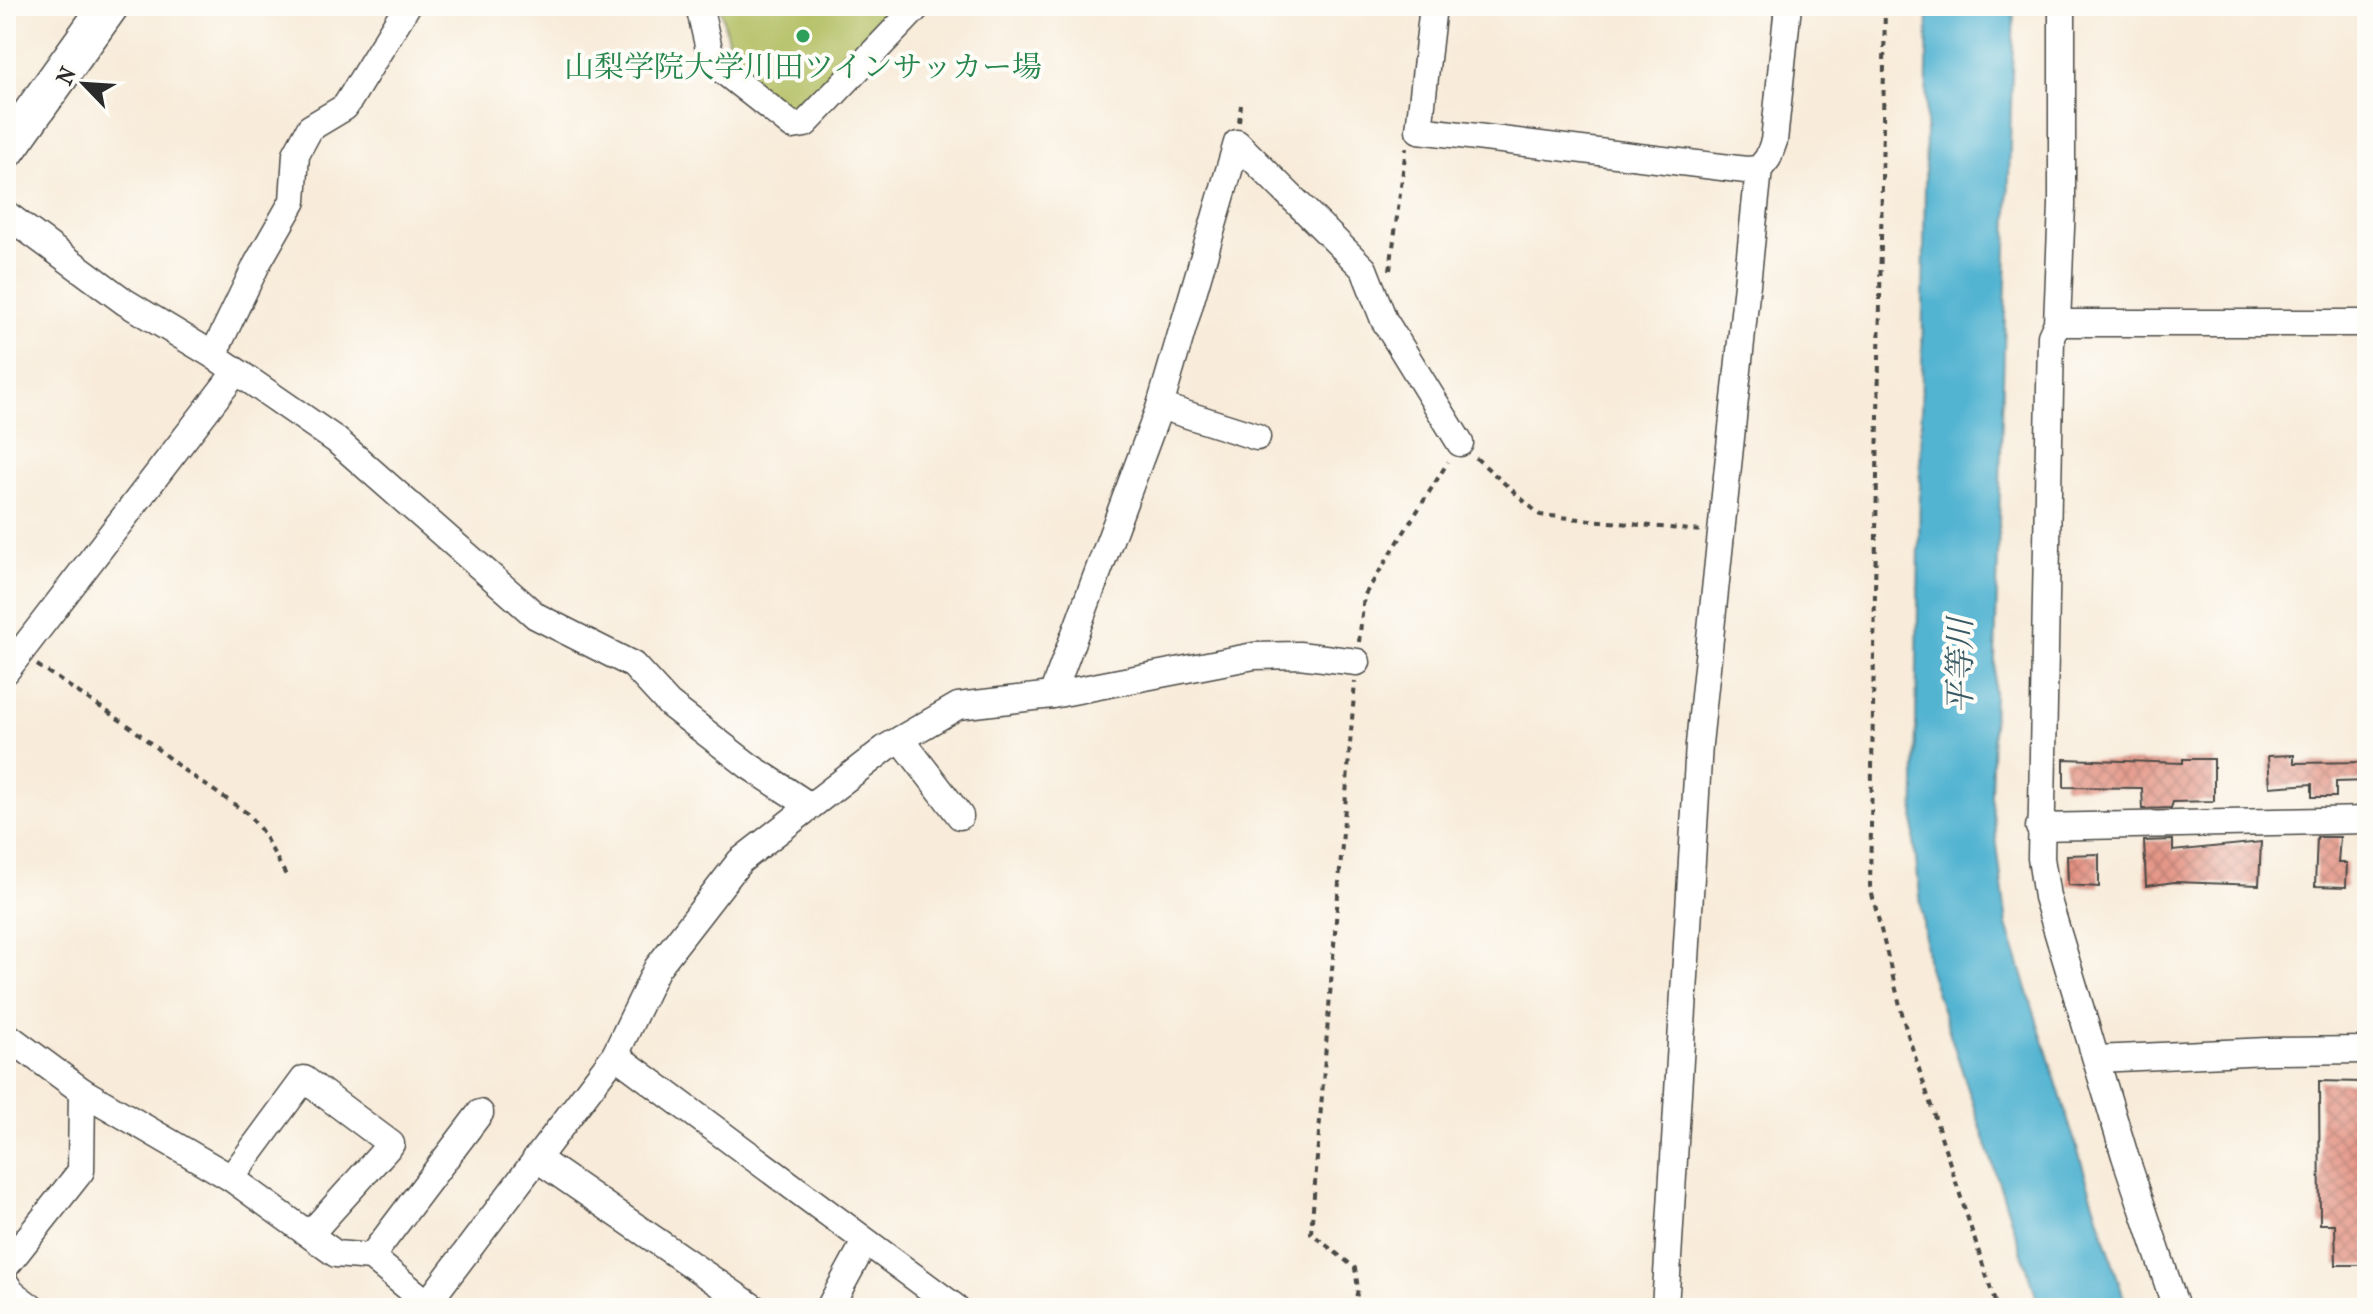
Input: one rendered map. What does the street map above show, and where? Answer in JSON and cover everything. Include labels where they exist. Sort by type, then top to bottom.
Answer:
[{"type":"highway","points":[[6,150],[109,6]]},
{"type":"street","points":[[213,355],[257,264],[293,201],[296,154],[310,128],[345,107],[407,6]]},
{"type":"street","points":[[699,6],[712,62],[793,126],[805,124],[918,6]]},
{"type":"street","points":[[1433,6],[1419,130],[1759,169]]},
{"type":"street","points":[[1665,1308],[1699,744],[1759,169],[1768,158],[1774,141],[1788,6]]},
{"type":"street","points":[[2062,6],[2064,324]]},
{"type":"street","points":[[1052,695],[1160,406],[1237,143],[1364,269],[1384,320],[1460,443]]},
{"type":"street","points":[[6,214],[125,302],[213,355],[336,440],[536,616],[633,665],[669,704],[749,766],[810,806]]},
{"type":"street","points":[[2176,1308],[2047,897],[2039,827],[2051,336],[2064,324],[2367,323]]},
{"type":"street","points":[[12,661],[235,373]]},
{"type":"street","points":[[1160,406],[1257,437]]},
{"type":"street","points":[[6,1035],[82,1091],[231,1178],[336,1254],[371,1257],[425,1306],[615,1055],[657,968],[740,861],[901,739],[958,706],[1052,695],[1254,656],[1299,655],[1357,662]]},
{"type":"street","points":[[901,739],[960,816]]},
{"type":"street","points":[[2039,827],[2367,820]]},
{"type":"street","points":[[2097,1059],[2367,1050]]},
{"type":"street","points":[[615,1055],[956,1308]]},
{"type":"street","points":[[231,1178],[304,1079],[391,1144],[310,1234]]},
{"type":"street","points":[[6,1266],[81,1171],[82,1091]]},
{"type":"street","points":[[371,1257],[480,1113]]},
{"type":"street","points":[[536,1158],[754,1308]]},
{"type":"street","points":[[829,1308],[865,1242]]},
{"type":"street","points":[[6,1284],[12,1293],[32,1308]]},
{"type":"path","points":[[1885,6],[1870,886],[1906,1029],[1997,1308]]},
{"type":"path","points":[[1390,273],[1406,148],[1419,130]]},
{"type":"path","points":[[1354,1308],[1358,1289],[1355,1268],[1311,1233],[1364,596],[1460,443],[1540,515],[1721,533]]},
{"type":"path","points":[[12,661],[132,728],[182,769],[247,813],[261,830],[287,877]]},
{"type":"green space","name":"山梨学院大学川田ツインサッカー場","points":[[720,6],[906,6],[804,119],[734,66]]},
{"type":"water","name":"平等川","points":[[1928,6],[2014,6],[1991,796],[2007,925],[2127,1308],[2040,1308],[1928,967],[1914,842]]},
{"type":"building","points":[[2294,755],[2294,763],[2367,762],[2367,781],[2336,782],[2336,797],[2312,797],[2312,784],[2270,787],[2268,756]]},
{"type":"building","points":[[2064,759],[2183,763],[2183,759],[2214,759],[2214,801],[2173,802],[2171,808],[2143,809],[2142,788],[2064,787]]},
{"type":"building","points":[[2317,837],[2340,837],[2338,863],[2347,863],[2346,887],[2315,886]]},
{"type":"building","points":[[2173,840],[2173,851],[2261,842],[2259,885],[2174,882],[2146,886],[2144,841]]},
{"type":"building","points":[[2099,854],[2099,887],[2068,885],[2067,855]]},
{"type":"building","points":[[2319,1081],[2361,1082],[2367,1265],[2336,1265],[2335,1224],[2320,1224]]},
{"type":"place","name":"山梨学院大学川田ツインサッカー場","points":[[803,36]]}]
